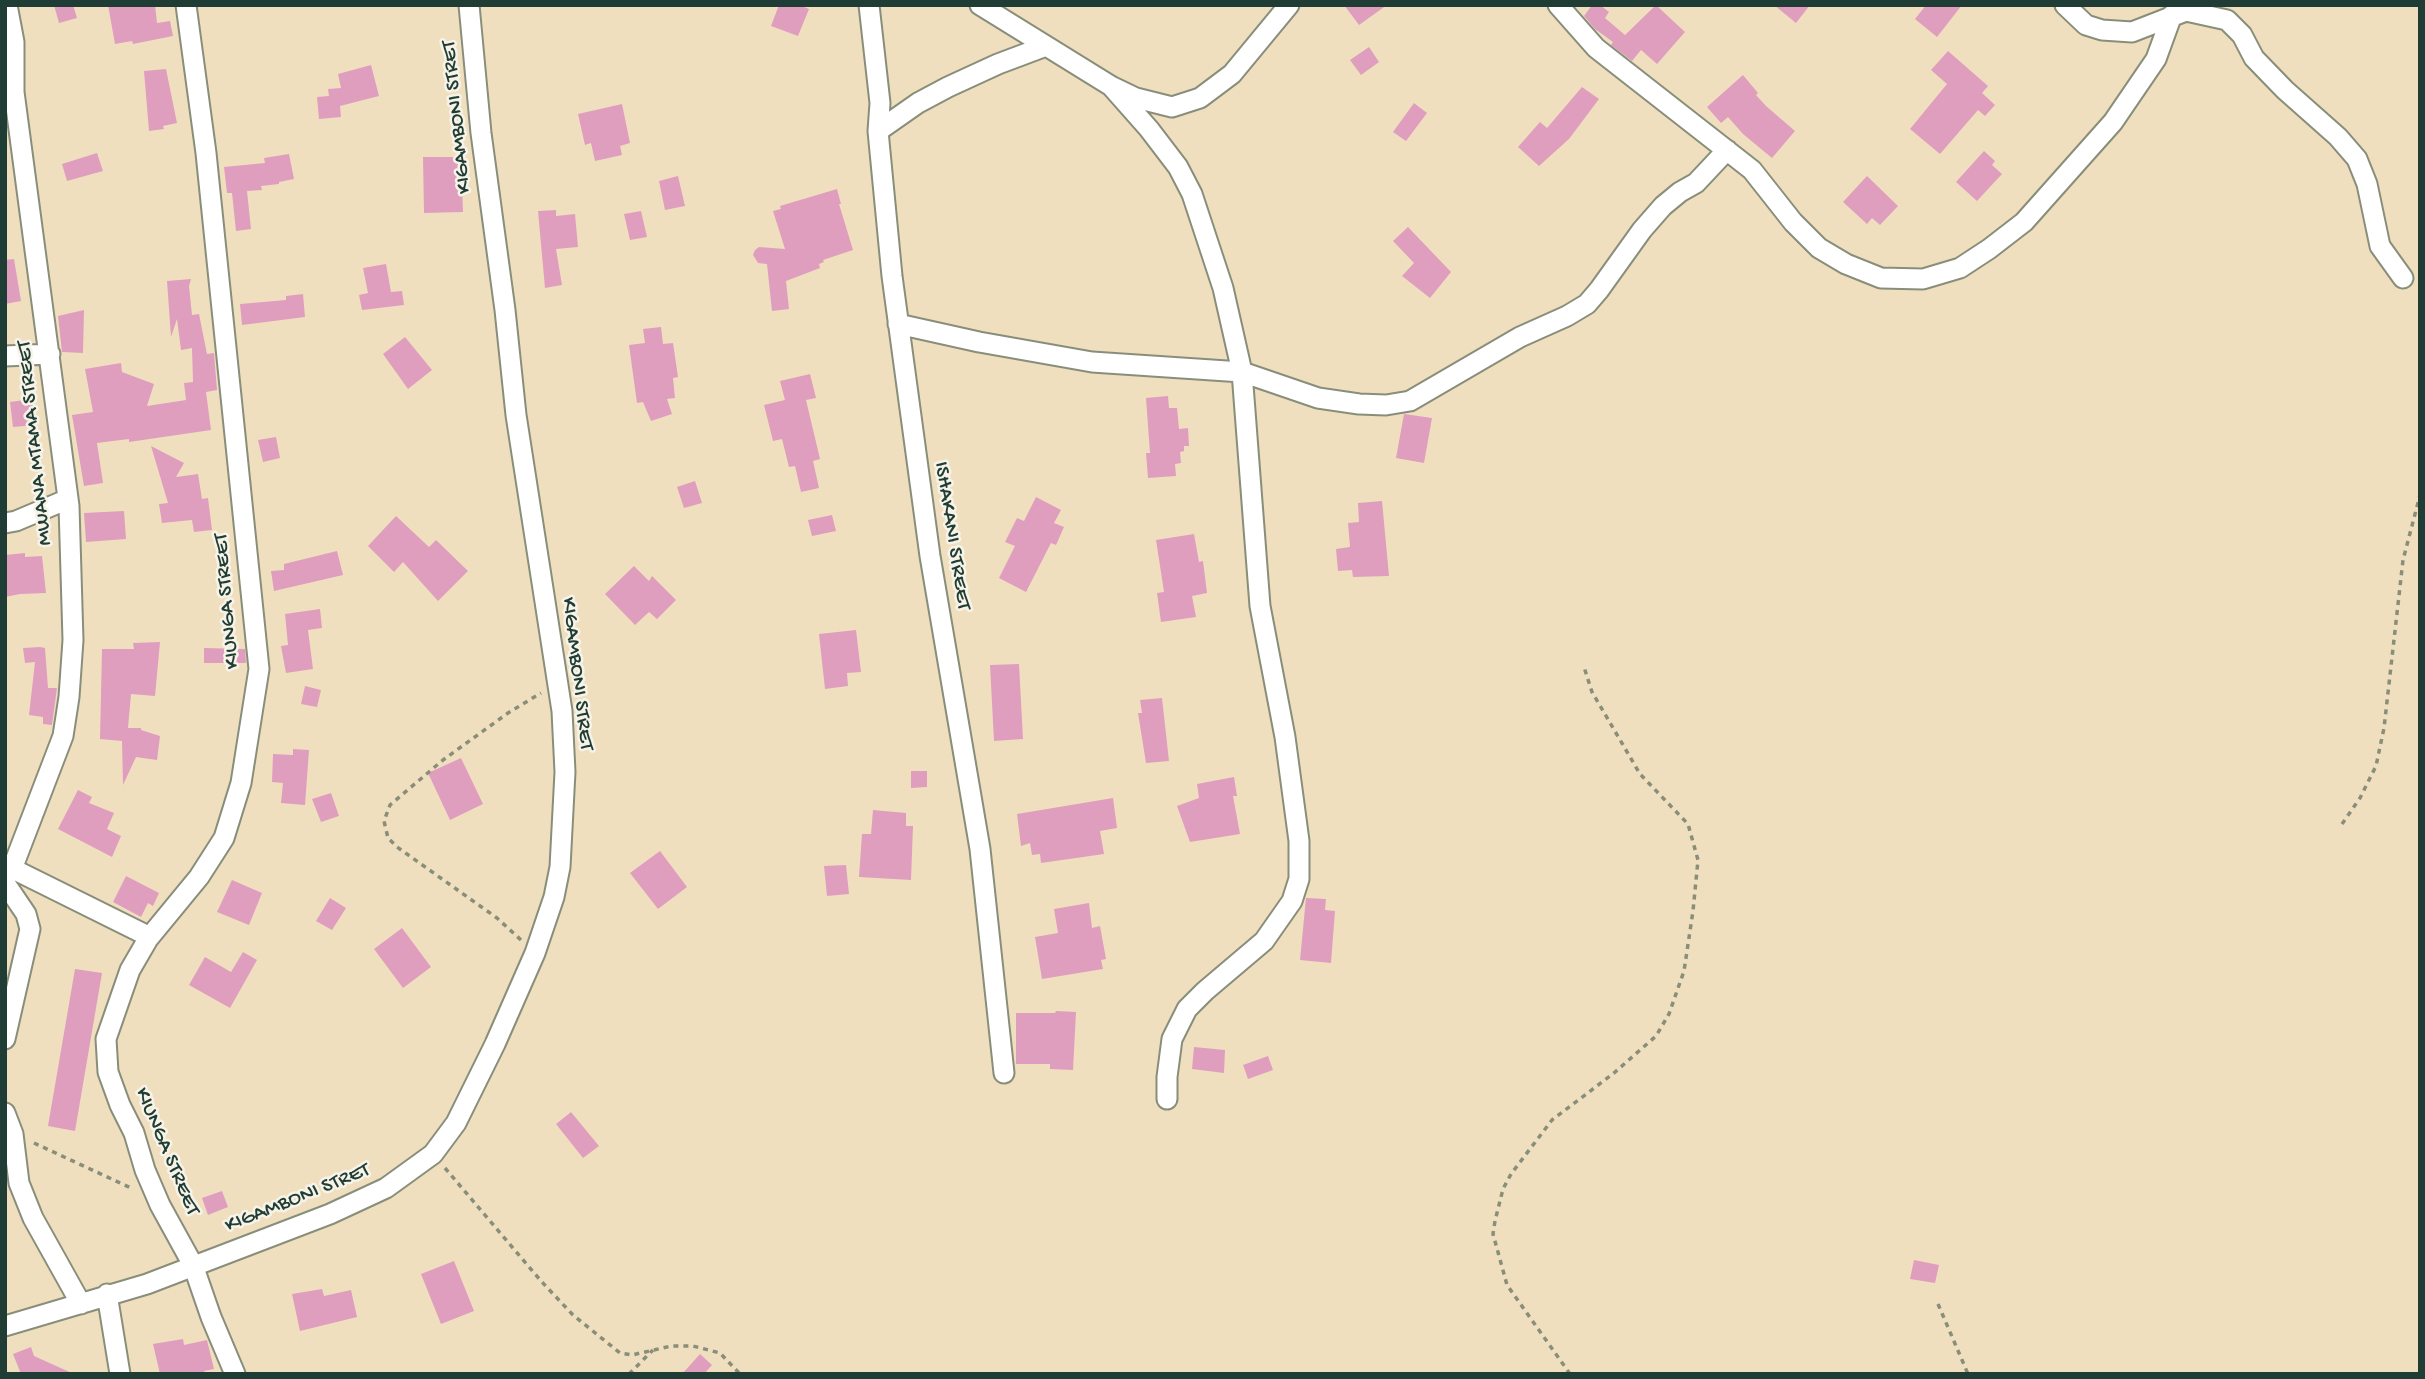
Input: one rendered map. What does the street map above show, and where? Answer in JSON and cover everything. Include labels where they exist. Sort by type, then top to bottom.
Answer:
[{"type":"street","name":"MWANA MTAMA STREET","points":[[7,5],[14,42],[10,92],[50,354],[68,499],[73,640],[63,736],[8,872]]},
{"type":"street","name":"KIUNGA STREET","points":[[186,5],[206,153],[259,668],[241,783],[224,838],[199,877],[148,939],[130,970],[106,1039],[108,1072],[160,1205],[193,1265],[235,1374]]},
{"type":"street","name":"KIGAMBONI STRET","points":[[5,1326],[147,1284],[330,1214],[386,1188],[433,1154],[456,1123],[535,953],[554,897],[560,867],[565,772],[558,683],[516,415],[481,133],[469,5]]},
{"type":"street","name":"ISHAKANI STREET","points":[[869,5],[880,103],[878,131],[898,324],[930,556],[979,849],[1004,1073]]},
{"type":"street","points":[[980,5],[1111,86],[1136,98],[1171,107],[1200,98],[1232,74],[1289,5]]},
{"type":"street","points":[[1558,5],[1596,48],[1752,170],[1793,222],[1819,248],[1846,264],[1881,278],[1923,279],[1960,268],[1989,250],[2024,222],[2113,122],[2156,59],[2172,15]]},
{"type":"street","points":[[2065,5],[2086,25],[2102,30],[2132,32],[2186,11],[2227,20],[2242,35],[2254,58],[2338,136],[2357,159],[2367,184],[2380,246],[2403,278]]},
{"type":"street","points":[[878,131],[918,103],[948,87],[1046,46]]},
{"type":"street","points":[[1111,86],[1178,167],[1192,194],[1223,288],[1242,372],[1260,606],[1276,683],[1299,841],[1299,879],[1292,901],[1264,941],[1187,1009],[1172,1039],[1167,1098]]},
{"type":"street","points":[[898,324],[992,345],[1091,362],[1242,372],[1318,398],[1386,405],[1410,401],[1520,337],[1587,304],[1642,230],[1680,192],[1696,183],[1727,150]]},
{"type":"street","points":[[5,356],[50,354]]},
{"type":"street","points":[[5,523],[68,499]]},
{"type":"street","points":[[8,872],[142,933]]},
{"type":"street","points":[[5,1039],[30,929],[8,872]]},
{"type":"street","points":[[5,1113],[13,1134],[19,1183],[33,1218],[81,1304]]},
{"type":"street","points":[[107,1294],[120,1374]]},
{"type":"path","points":[[2342,824],[2361,798],[2376,766],[2385,728],[2403,560],[2420,495]]},
{"type":"path","points":[[1570,1374],[1507,1285],[1493,1234],[1497,1210],[1511,1174],[1552,1120],[1615,1073],[1657,1036],[1669,1014],[1684,971],[1698,860],[1688,824],[1640,774],[1592,692],[1584,667]]},
{"type":"path","points":[[535,953],[497,918],[397,846],[388,838],[384,821],[390,805],[443,760],[508,713],[558,683]]},
{"type":"path","points":[[13,1134],[107,1175],[160,1205]]},
{"type":"path","points":[[433,1154],[541,1281],[593,1332],[620,1353],[632,1355],[655,1349],[693,1346],[720,1353],[740,1374]]},
{"type":"path","points":[[1938,1304],[1968,1374]]},
{"type":"path","points":[[629,1374],[655,1349]]},
{"type":"building","points":[[54,5],[73,5],[77,18],[59,23]]},
{"type":"building","points":[[108,5],[155,5],[157,23],[170,21],[173,36],[133,44],[132,41],[115,44]]},
{"type":"building","points":[[779,5],[799,5],[809,9],[798,36],[771,26]]},
{"type":"building","points":[[1344,5],[1387,5],[1359,25]]},
{"type":"building","points":[[1592,5],[1600,5],[1609,12],[1605,18],[1625,35],[1656,5],[1685,32],[1657,64],[1641,50],[1632,61],[1611,45],[1613,42],[1595,29],[1584,16]]},
{"type":"building","points":[[1774,5],[1810,5],[1796,23]]},
{"type":"building","points":[[1926,5],[1962,5],[1937,37],[1915,19]]},
{"type":"building","points":[[1369,47],[1379,62],[1361,75],[1350,60]]},
{"type":"building","points":[[1948,51],[1988,86],[1982,93],[1995,105],[1985,116],[1978,110],[1940,154],[1910,129],[1947,84],[1931,70]]},
{"type":"building","points":[[371,65],[379,96],[340,106],[341,117],[319,119],[317,97],[329,96],[328,89],[341,88],[338,74]]},
{"type":"building","points":[[166,69],[177,123],[163,126],[164,129],[149,131],[144,71]]},
{"type":"building","points":[[1743,75],[1766,106],[1795,131],[1772,158],[1743,134],[1728,117],[1721,123],[1707,107]]},
{"type":"building","points":[[1582,87],[1599,99],[1569,139],[1539,166],[1518,147],[1540,122],[1547,128]]},
{"type":"building","points":[[1414,103],[1427,113],[1406,141],[1393,132]]},
{"type":"building","points":[[622,104],[630,143],[620,146],[622,155],[595,161],[591,143],[585,145],[578,114]]},
{"type":"building","points":[[1984,151],[1995,161],[1992,165],[2002,174],[1977,201],[1956,182]]},
{"type":"building","points":[[97,153],[103,171],[67,181],[62,164]]},
{"type":"building","points":[[289,154],[294,179],[261,186],[262,190],[247,191],[251,229],[236,231],[232,193],[227,193],[224,167],[265,163],[264,158]]},
{"type":"building","points":[[423,157],[461,157],[463,212],[424,213]]},
{"type":"building","points":[[678,176],[685,206],[665,210],[659,181]]},
{"type":"building","points":[[1867,176],[1898,206],[1880,225],[1872,218],[1867,224],[1843,202]]},
{"type":"building","points":[[837,189],[853,250],[823,260],[824,262],[819,264],[820,268],[786,281],[789,309],[772,311],[767,264],[758,263],[753,255],[759,247],[785,249],[773,211],[781,209],[780,206]]},
{"type":"building","points":[[556,210],[556,216],[575,214],[578,247],[556,249],[562,285],[545,288],[538,211]]},
{"type":"building","points":[[641,211],[647,237],[630,240],[624,214]]},
{"type":"building","points":[[1408,227],[1451,272],[1430,298],[1402,276],[1414,263],[1393,241]]},
{"type":"building","points":[[14,259],[21,301],[5,304],[5,260]]},
{"type":"building","points":[[386,264],[391,292],[402,291],[404,305],[362,310],[359,295],[368,293],[363,268]]},
{"type":"building","points":[[191,279],[189,286],[192,315],[199,314],[207,354],[214,353],[217,390],[206,392],[211,430],[129,442],[129,439],[97,443],[103,483],[84,486],[72,415],[93,412],[85,369],[121,363],[122,372],[154,384],[147,406],[186,400],[184,383],[193,382],[192,348],[181,350],[177,319],[171,337],[167,281]]},
{"type":"building","points":[[303,294],[305,317],[242,325],[240,304],[286,300],[286,296]]},
{"type":"building","points":[[84,310],[83,353],[62,352],[58,316]]},
{"type":"building","points":[[661,327],[663,344],[673,343],[678,377],[673,378],[675,398],[667,399],[672,414],[651,421],[643,402],[637,403],[629,345],[645,343],[643,329]]},
{"type":"building","points":[[405,337],[432,370],[408,389],[383,354]]},
{"type":"building","points":[[810,374],[816,398],[806,400],[820,459],[813,461],[819,488],[801,492],[795,466],[789,467],[782,439],[773,441],[764,405],[785,400],[780,381]]},
{"type":"building","points":[[1168,396],[1169,408],[1177,408],[1179,429],[1188,428],[1189,446],[1184,446],[1184,451],[1180,452],[1181,463],[1175,464],[1176,476],[1148,478],[1146,453],[1150,453],[1146,398]]},
{"type":"building","points":[[32,399],[35,425],[13,427],[10,402]]},
{"type":"building","points":[[1404,414],[1432,418],[1424,463],[1396,458]]},
{"type":"building","points":[[276,437],[280,458],[263,462],[258,440]]},
{"type":"building","points":[[151,446],[184,463],[176,477],[198,474],[202,499],[208,498],[212,530],[194,532],[192,520],[162,523],[159,504],[168,503]]},
{"type":"building","points":[[695,481],[702,503],[684,508],[677,487]]},
{"type":"building","points":[[1036,497],[1061,510],[1054,523],[1064,527],[1056,545],[1051,543],[1026,592],[999,578],[1015,546],[1005,542],[1017,518],[1024,521]]},
{"type":"building","points":[[1382,501],[1389,576],[1353,577],[1352,570],[1338,571],[1336,549],[1350,547],[1348,523],[1359,522],[1358,503]]},
{"type":"building","points":[[124,511],[126,539],[86,542],[84,513]]},
{"type":"building","points":[[832,515],[836,531],[812,536],[808,520]]},
{"type":"building","points":[[396,516],[429,547],[436,540],[468,571],[438,601],[403,562],[394,572],[368,546]]},
{"type":"building","points":[[1194,534],[1199,562],[1203,561],[1207,593],[1192,596],[1196,617],[1161,622],[1157,593],[1164,592],[1156,540]]},
{"type":"building","points":[[337,551],[343,575],[274,591],[271,571],[284,570],[284,564]]},
{"type":"building","points":[[25,553],[25,557],[42,556],[46,593],[5,597],[5,555]]},
{"type":"building","points":[[634,566],[649,581],[652,576],[676,600],[657,619],[649,612],[635,625],[605,594]]},
{"type":"building","points":[[320,609],[322,628],[308,630],[313,669],[286,673],[281,646],[288,645],[285,614]]},
{"type":"building","points":[[856,630],[861,672],[847,673],[848,686],[825,689],[819,634]]},
{"type":"building","points":[[160,642],[155,696],[131,694],[128,728],[141,728],[160,736],[157,760],[136,757],[123,785],[122,741],[100,739],[102,649],[134,649],[133,643]]},
{"type":"building","points":[[23,648],[45,648],[48,688],[57,688],[52,725],[43,724],[43,717],[29,715],[35,662],[25,663]]},
{"type":"building","points":[[204,648],[245,649],[246,663],[204,663]]},
{"type":"building","points":[[1019,664],[1023,739],[994,741],[990,665]]},
{"type":"building","points":[[305,686],[321,690],[317,707],[301,704]]},
{"type":"building","points":[[1162,698],[1169,761],[1146,763],[1138,713],[1142,713],[1140,700]]},
{"type":"building","points":[[293,749],[309,750],[305,805],[281,803],[283,783],[272,782],[273,754],[293,755]]},
{"type":"building","points":[[461,758],[483,804],[450,820],[428,773]]},
{"type":"building","points":[[911,771],[927,771],[927,787],[911,788]]},
{"type":"building","points":[[1234,777],[1237,796],[1233,796],[1240,834],[1190,842],[1177,806],[1199,798],[1197,784]]},
{"type":"building","points":[[78,790],[92,797],[89,803],[114,813],[107,829],[121,836],[112,857],[58,829]]},
{"type":"building","points":[[331,793],[339,816],[321,822],[312,799]]},
{"type":"building","points":[[1113,798],[1117,828],[1100,831],[1104,854],[1041,863],[1040,854],[1032,855],[1030,843],[1021,846],[1017,814]]},
{"type":"building","points":[[873,810],[906,813],[906,826],[913,826],[911,880],[859,877],[862,834],[871,834]]},
{"type":"building","points":[[660,851],[687,887],[658,909],[630,873]]},
{"type":"building","points":[[846,865],[849,894],[827,896],[824,866]]},
{"type":"building","points":[[126,876],[159,893],[153,906],[148,903],[141,917],[113,902]]},
{"type":"building","points":[[232,880],[262,893],[249,925],[217,912]]},
{"type":"building","points":[[330,898],[346,908],[332,930],[316,921]]},
{"type":"building","points":[[1306,898],[1326,899],[1325,910],[1335,911],[1331,963],[1300,960]]},
{"type":"building","points":[[1089,903],[1092,928],[1100,926],[1106,959],[1101,960],[1103,969],[1042,979],[1035,937],[1058,933],[1054,909]]},
{"type":"building","points":[[402,928],[431,967],[403,988],[374,949]]},
{"type":"building","points":[[243,952],[257,960],[230,1008],[189,985],[205,957],[231,972]]},
{"type":"building","points":[[75,969],[102,973],[75,1131],[48,1126]]},
{"type":"building","points":[[1076,1012],[1073,1070],[1050,1069],[1050,1064],[1016,1064],[1016,1013]]},
{"type":"building","points":[[1194,1047],[1225,1050],[1224,1073],[1192,1069]]},
{"type":"building","points":[[1268,1056],[1273,1070],[1248,1079],[1243,1065]]},
{"type":"building","points":[[571,1112],[599,1146],[583,1158],[556,1124]]},
{"type":"building","points":[[222,1191],[228,1207],[208,1215],[202,1198]]},
{"type":"building","points":[[1914,1260],[1939,1265],[1935,1283],[1910,1279]]},
{"type":"building","points":[[454,1261],[474,1311],[441,1324],[421,1274]]},
{"type":"building","points":[[322,1289],[324,1296],[351,1290],[357,1317],[300,1331],[292,1294]]},
{"type":"building","points":[[183,1339],[184,1345],[207,1340],[214,1369],[204,1371],[205,1374],[160,1374],[153,1344]]},
{"type":"building","points":[[31,1347],[34,1356],[74,1374],[21,1374],[13,1354]]},
{"type":"building","points":[[700,1354],[712,1365],[704,1374],[682,1374]]}]
